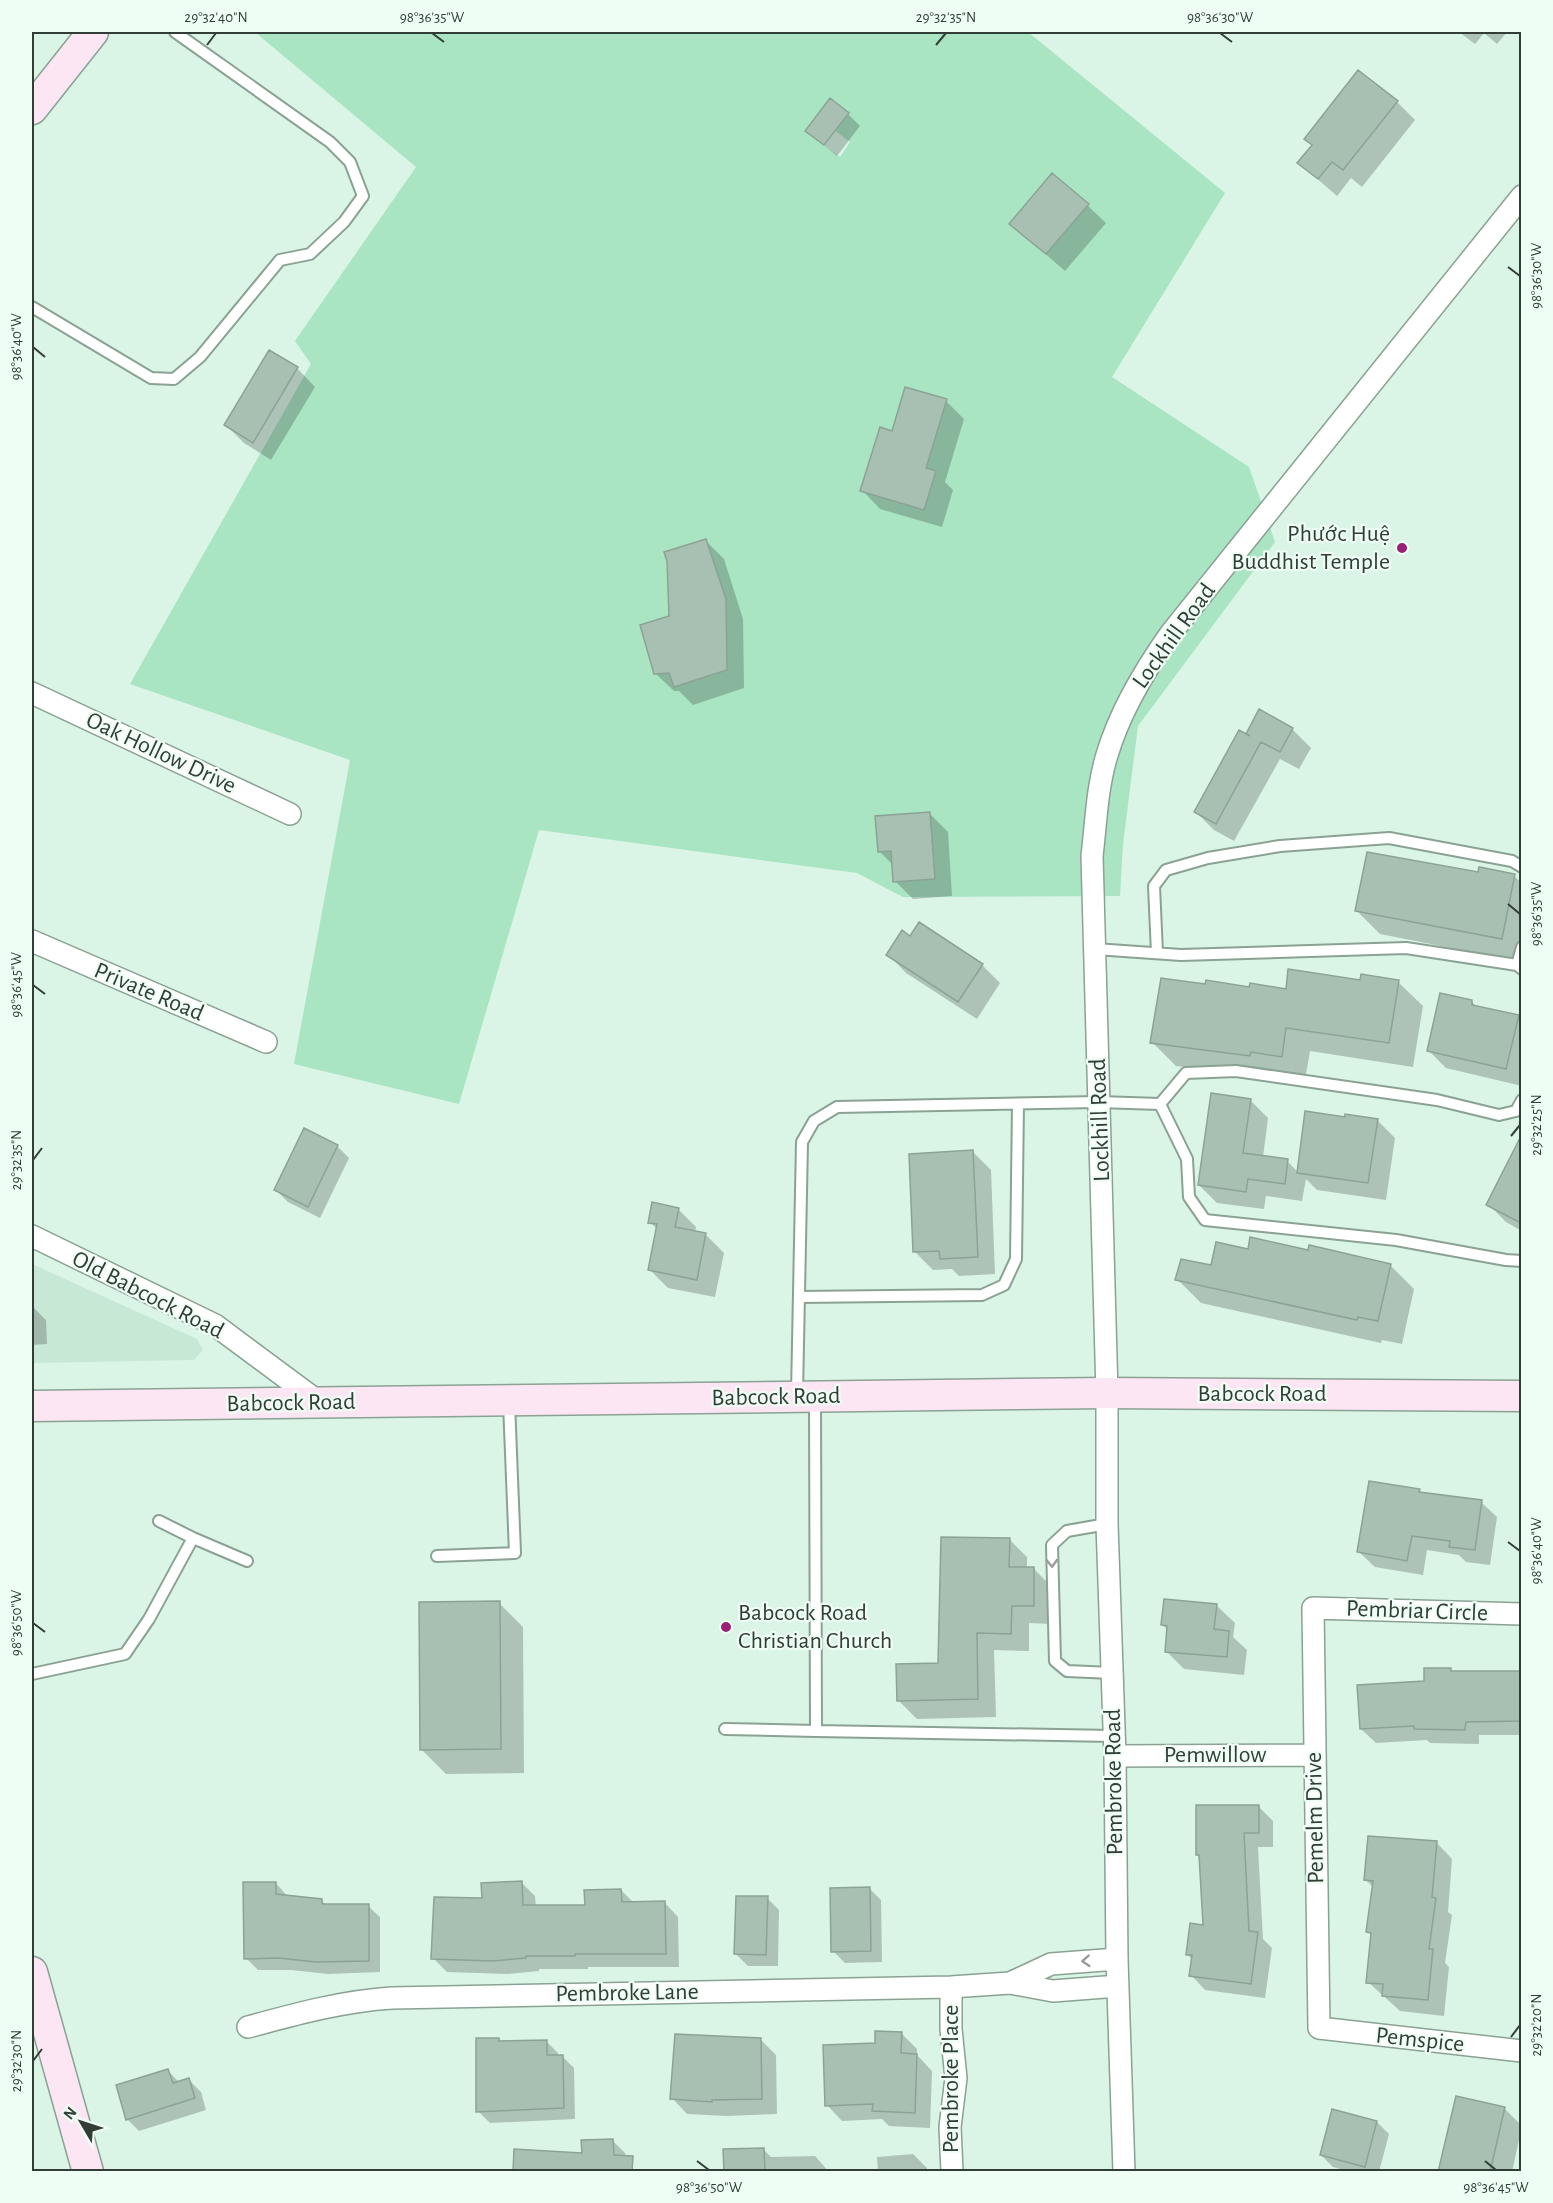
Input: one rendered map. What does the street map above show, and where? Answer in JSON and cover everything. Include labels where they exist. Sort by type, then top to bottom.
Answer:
[{"type":"main road","points":[[32,109],[93,32]]},
{"type":"main road","name":"Babcock Road","points":[[32,1406],[1107,1393],[1521,1396]]},
{"type":"main road","points":[[32,1972],[88,2172]]},
{"type":"street","name":"Lockhill Road","points":[[1107,1393],[1092,856],[1106,756],[1129,700],[1153,659],[1188,612],[1521,196]]},
{"type":"street","name":"Oak Hollow Drive","points":[[32,693],[290,814]]},
{"type":"street","name":"Private Road","points":[[32,941],[266,1042]]},
{"type":"street","name":"Old Babcock Road","points":[[32,1236],[215,1326],[320,1403]]},
{"type":"street","name":"Pembroke Road","points":[[1107,1393],[1107,1524],[1115,1746],[1117,1959],[1124,2172]]},
{"type":"street","name":"Pembriar Circle","points":[[1313,1608],[1521,1614]]},
{"type":"street","name":"Pemelm Drive","points":[[1313,1608],[1319,2028]]},
{"type":"street","name":"Pemwillow","points":[[1115,1746],[1314,1755]]},
{"type":"street","name":"Pembroke Lane","points":[[1010,1983],[1051,1964],[1117,1959]]},
{"type":"street","name":"Pembroke Lane","points":[[248,2027],[320,2008],[368,1999],[951,1987],[1010,1983],[1053,1991],[1118,1986]]},
{"type":"street","name":"Pembroke Place","points":[[951,1987],[951,2028],[956,2078],[950,2127],[952,2172]]},
{"type":"street","name":"Pemspice","points":[[1319,2028],[1521,2051]]},
{"type":"lane","points":[[32,307],[152,378],[174,379],[200,357],[280,260],[310,255],[344,222],[363,196],[350,162],[330,142],[175,32]]},
{"type":"lane","points":[[1157,953],[1154,886],[1166,870],[1208,858],[1280,846],[1389,838],[1512,861],[1521,867]]},
{"type":"lane","points":[[1095,950],[1181,955],[1406,948],[1519,967],[1521,947]]},
{"type":"lane","points":[[1160,1104],[1186,1073],[1236,1071],[1437,1100],[1499,1115],[1519,1113],[1521,1100]]},
{"type":"lane","points":[[816,1731],[806,1396],[799,1298],[802,1142],[814,1121],[837,1107],[1099,1102],[1160,1104]]},
{"type":"lane","points":[[799,1298],[982,1295],[1004,1285],[1016,1259],[1018,1104]]},
{"type":"lane","points":[[1160,1104],[1187,1159],[1190,1197],[1205,1220],[1396,1240],[1521,1261]]},
{"type":"lane","points":[[437,1556],[514,1553],[509,1399]]},
{"type":"lane","points":[[159,1521],[247,1561]]},
{"type":"lane","points":[[1107,1524],[1067,1531],[1052,1545],[1055,1661],[1068,1671],[1112,1673]]},
{"type":"lane","points":[[32,1674],[125,1654],[149,1619],[193,1538]]},
{"type":"lane","points":[[725,1729],[816,1731],[1115,1746]]},
{"type":"shaded area","points":[[32,1264],[197,1339],[203,1350],[194,1360],[32,1363]]},
{"type":"green space","points":[[255,32],[1028,32],[1225,193],[1112,377],[1249,467],[1275,542],[1138,726],[1123,844],[1120,896],[903,897],[857,873],[539,830],[459,1104],[294,1064],[350,760],[130,684],[311,364],[295,341],[416,167]],"holes":[[[830,98],[849,113],[835,131],[850,142],[840,157],[805,131]],[[1052,173],[1088,204],[1046,254],[1010,224]],[[905,387],[947,399],[926,468],[936,471],[924,510],[860,491],[880,427],[892,431]],[[706,539],[726,599],[727,670],[674,687],[669,673],[654,673],[640,625],[694,609],[688,589],[668,589],[665,552]]]},
{"type":"building","points":[[1358,70],[1398,101],[1343,170],[1332,162],[1318,179],[1297,163],[1312,145],[1304,139]]},
{"type":"building","points":[[830,98],[849,113],[824,145],[805,131]]},
{"type":"building","points":[[1052,173],[1089,204],[1046,254],[1009,224]]},
{"type":"building","points":[[269,350],[298,367],[253,443],[224,425]]},
{"type":"building","points":[[905,387],[947,399],[926,468],[936,471],[924,510],[860,491],[880,427],[892,431]]},
{"type":"building","points":[[706,539],[726,599],[727,670],[674,687],[669,673],[654,674],[640,625],[669,616],[667,561],[664,552]]},
{"type":"building","points":[[1259,709],[1293,728],[1280,752],[1261,742],[1216,824],[1194,812],[1239,730],[1246,734]]},
{"type":"building","points":[[930,812],[935,879],[893,882],[891,851],[878,852],[875,816]]},
{"type":"building","points":[[1367,852],[1478,872],[1479,867],[1515,874],[1502,939],[1355,911]]},
{"type":"building","points":[[919,922],[983,964],[958,1002],[886,955],[902,930],[910,936]]},
{"type":"building","points":[[1288,969],[1360,980],[1361,974],[1399,980],[1389,1043],[1286,1028],[1282,1057],[1251,1052],[1250,1056],[1150,1043],[1161,978],[1205,984],[1206,980],[1249,987],[1250,983],[1286,989]]},
{"type":"building","points":[[1440,993],[1472,1000],[1472,1005],[1519,1015],[1506,1069],[1427,1051]]},
{"type":"building","points":[[1211,1093],[1251,1099],[1243,1153],[1288,1159],[1285,1184],[1248,1179],[1246,1192],[1198,1185]]},
{"type":"building","points":[[1305,1111],[1378,1119],[1368,1183],[1297,1173]]},
{"type":"building","points":[[304,1128],[338,1145],[308,1207],[274,1190]]},
{"type":"building","points":[[1521,1136],[1521,1223],[1486,1205]]},
{"type":"building","points":[[973,1150],[978,1257],[940,1259],[939,1251],[913,1252],[909,1154]]},
{"type":"building","points":[[652,1202],[679,1208],[675,1227],[706,1233],[697,1280],[648,1270],[657,1224],[648,1223]]},
{"type":"building","points":[[1250,1237],[1308,1250],[1309,1245],[1391,1264],[1378,1321],[1358,1317],[1357,1320],[1175,1280],[1181,1259],[1211,1265],[1216,1242],[1248,1249]]},
{"type":"building","points":[[1369,1481],[1420,1489],[1419,1492],[1482,1500],[1475,1550],[1449,1547],[1450,1541],[1412,1536],[1407,1561],[1357,1552]]},
{"type":"building","points":[[941,1537],[1010,1538],[1009,1567],[1034,1567],[1034,1606],[1012,1606],[1011,1634],[977,1633],[978,1699],[897,1701],[896,1664],[938,1663]]},
{"type":"building","points":[[1164,1599],[1217,1604],[1214,1629],[1229,1631],[1227,1657],[1165,1652],[1167,1626],[1161,1625]]},
{"type":"building","points":[[500,1601],[501,1749],[420,1750],[419,1602]]},
{"type":"building","points":[[1424,1668],[1451,1668],[1451,1671],[1521,1671],[1521,1721],[1466,1722],[1465,1730],[1414,1729],[1414,1726],[1360,1729],[1357,1685],[1424,1681]]},
{"type":"building","points":[[1196,1805],[1259,1805],[1259,1833],[1244,1833],[1249,1931],[1258,1932],[1251,1984],[1189,1976],[1192,1955],[1186,1955],[1190,1923],[1203,1925],[1199,1855],[1196,1855]]},
{"type":"building","points":[[1368,1836],[1437,1841],[1432,1897],[1436,1898],[1429,1949],[1433,1949],[1428,2000],[1382,1996],[1383,1984],[1366,1983],[1371,1933],[1366,1932],[1373,1881],[1364,1880]]},
{"type":"building","points":[[522,1881],[523,1905],[585,1905],[584,1890],[621,1889],[622,1902],[665,1901],[666,1954],[575,1954],[575,1956],[526,1956],[526,1958],[492,1961],[431,1959],[434,1897],[482,1898],[481,1883]]},
{"type":"building","points":[[243,1882],[276,1882],[276,1894],[322,1899],[322,1904],[369,1904],[369,1961],[316,1962],[278,1958],[244,1959]]},
{"type":"building","points":[[870,1887],[871,1951],[831,1952],[830,1888]]},
{"type":"building","points":[[736,1896],[768,1896],[766,1955],[734,1954]]},
{"type":"building","points":[[875,2031],[902,2032],[901,2053],[917,2054],[915,2113],[872,2111],[873,2104],[825,2106],[823,2045],[875,2043]]},
{"type":"building","points":[[675,2034],[761,2038],[762,2099],[712,2100],[712,2102],[670,2099]]},
{"type":"building","points":[[476,2038],[499,2038],[499,2041],[547,2040],[547,2055],[563,2055],[564,2108],[476,2112]]},
{"type":"building","points":[[168,2069],[173,2083],[189,2078],[195,2098],[126,2120],[116,2085]]},
{"type":"building","points":[[1456,2096],[1505,2107],[1490,2172],[1438,2172]]},
{"type":"building","points":[[1332,2109],[1377,2121],[1365,2167],[1320,2155]]},
{"type":"building","points":[[613,2139],[614,2155],[633,2156],[632,2172],[513,2172],[514,2149],[582,2153],[581,2140]]},
{"type":"building","points":[[764,2148],[765,2172],[724,2172],[723,2149]]},
{"type":"place","name":"Phước Huệ Buddhist Temple","points":[[1402,548]]},
{"type":"place","name":"Babcock Road Christian Church","points":[[726,1627]]}]
